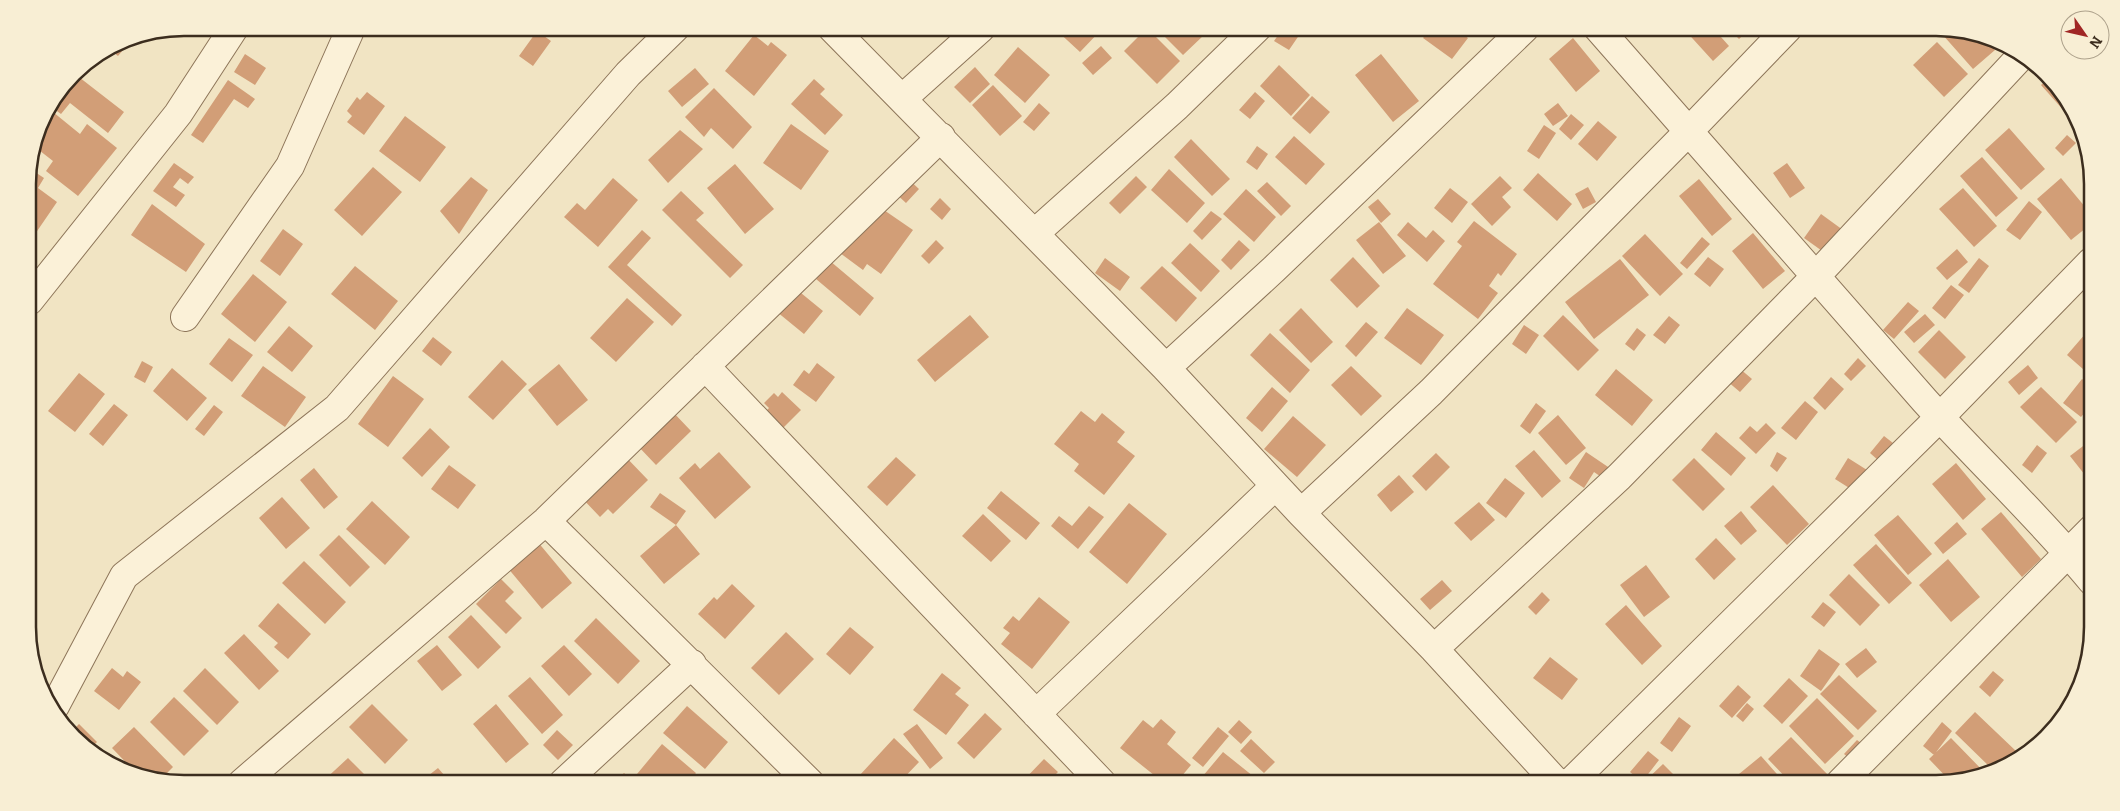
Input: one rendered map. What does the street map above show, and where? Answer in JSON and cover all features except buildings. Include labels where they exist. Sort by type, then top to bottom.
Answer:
[{"type":"street","points":[[37,291],[178,114],[229,36]]},
{"type":"street","points":[[186,317],[290,166],[347,36]]},
{"type":"street","points":[[57,702],[124,576],[337,408],[628,74],[666,36]]},
{"type":"street","points":[[840,36],[1166,368],[1300,514],[1434,649],[1549,774]]},
{"type":"street","points":[[902,98],[972,36]]},
{"type":"street","points":[[1035,233],[1177,106],[1249,36]]},
{"type":"street","points":[[1166,368],[1274,269],[1517,36]]},
{"type":"street","points":[[1605,36],[1940,417],[2084,571]]},
{"type":"street","points":[[1300,514],[1431,392],[1780,36]]},
{"type":"street","points":[[1434,649],[1619,477],[1815,277],[2017,60]]},
{"type":"street","points":[[252,775],[546,521],[941,137]]},
{"type":"street","points":[[1579,774],[1940,417],[2084,269]]},
{"type":"street","points":[[705,366],[1094,774]]},
{"type":"street","points":[[1036,714],[1275,486]]},
{"type":"street","points":[[546,521],[802,775]]},
{"type":"street","points":[[1849,774],[2084,537]]},
{"type":"street","points":[[571,775],[692,664]]}]
